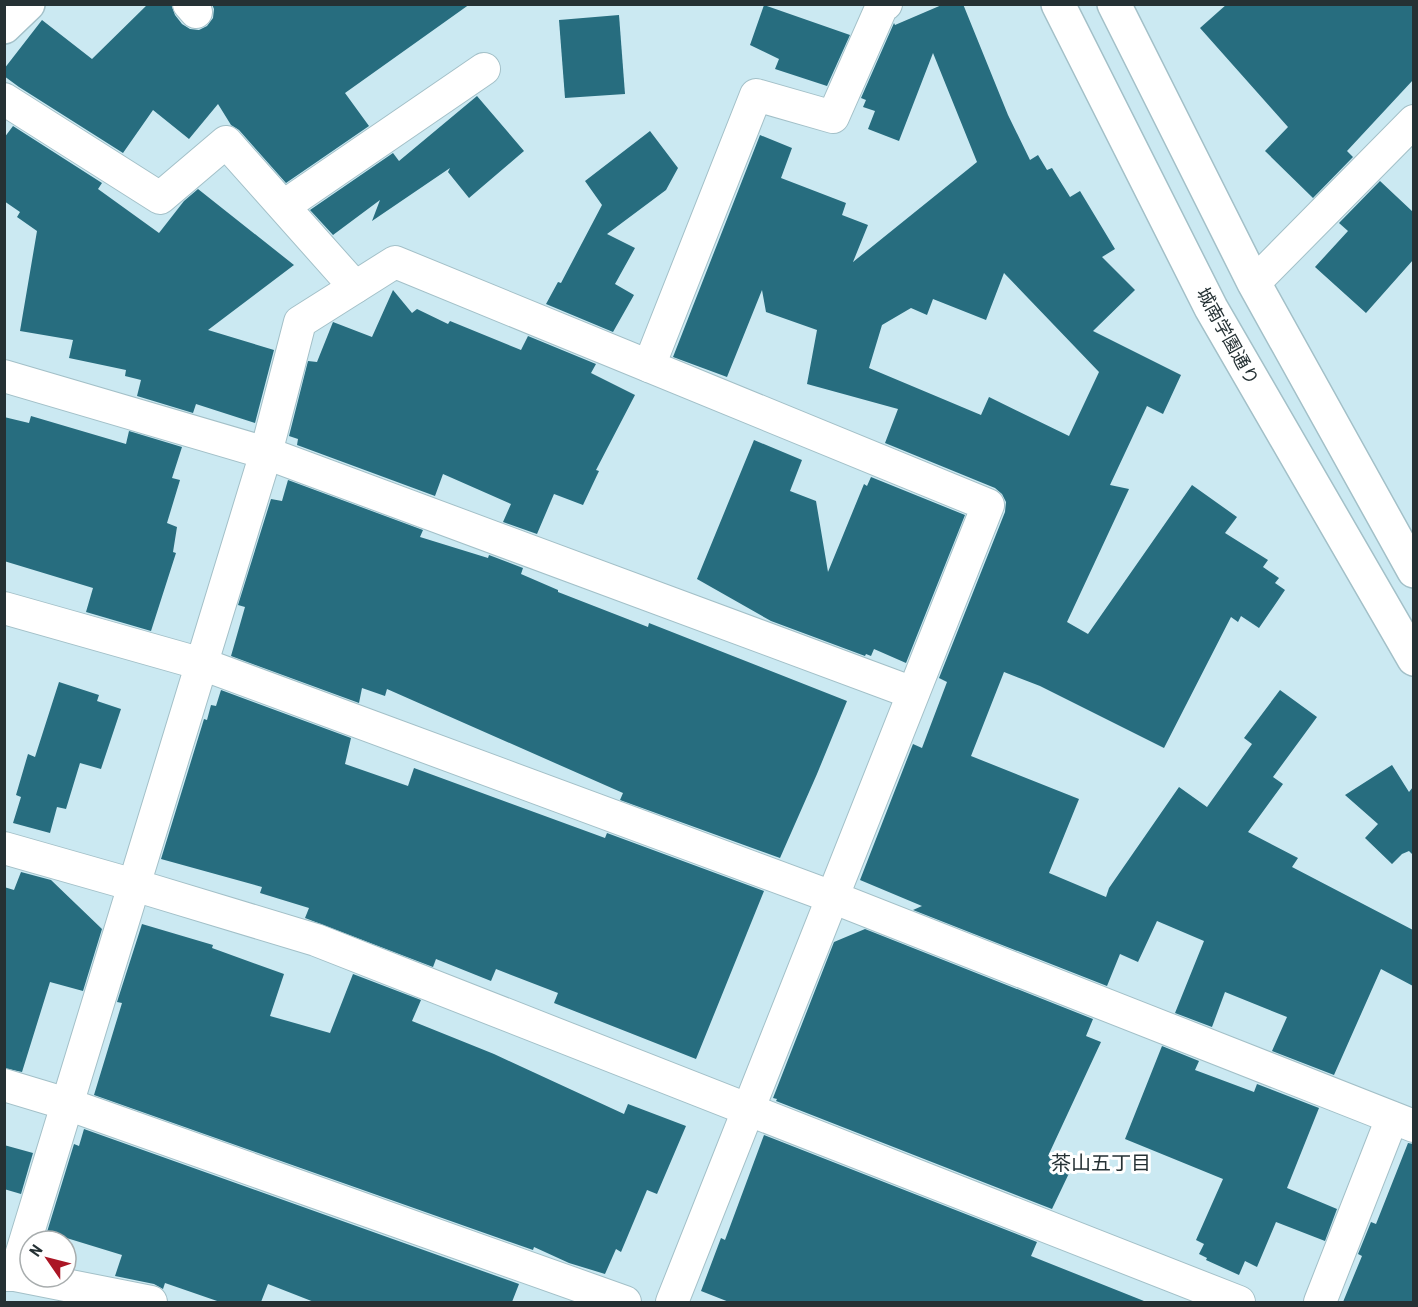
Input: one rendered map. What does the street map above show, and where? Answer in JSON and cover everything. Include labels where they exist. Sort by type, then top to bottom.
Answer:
[{"type":"street","points":[[4,27],[28,4]]},
{"type":"street","points":[[649,366],[756,95],[833,117],[882,6],[886,4]]},
{"type":"street","name":"城南学園通り","points":[[1058,4],[1212,308],[1413,659]]},
{"type":"street","points":[[1114,4],[1254,283],[1413,571]]},
{"type":"street","points":[[284,206],[484,69]]},
{"type":"street","points":[[4,99],[160,198],[226,142],[355,287]]},
{"type":"street","points":[[1254,283],[1413,121]]},
{"type":"street","points":[[151,1302],[10,1275],[67,1104],[202,664],[266,453],[300,322],[395,262],[988,505],[672,1302]]},
{"type":"street","points":[[4,376],[266,453],[913,693]]},
{"type":"street","points":[[4,608],[202,664],[832,897],[1403,1122],[1320,1302]]},
{"type":"street","points":[[4,848],[316,940],[1239,1302]]},
{"type":"street","points":[[4,1085],[67,1104],[625,1302]]},
{"type":"building","points":[[148,4],[171,4],[182,24],[190,29],[199,30],[207,26],[213,18],[212,4],[470,4],[345,93],[369,126],[286,183],[239,130],[231,125],[218,104],[189,139],[153,110],[123,153],[4,76],[4,69],[42,20],[92,59]]},
{"type":"building","points":[[944,4],[963,4],[1008,115],[1030,160],[1038,155],[1047,170],[1052,168],[1070,197],[1080,191],[1115,249],[1102,257],[1135,290],[1093,331],[1181,375],[1163,414],[1147,406],[1110,485],[1129,489],[1067,622],[1088,634],[1192,485],[1237,517],[1225,533],[1268,560],[1263,567],[1279,578],[1275,583],[1285,590],[1259,628],[1241,616],[1238,622],[1231,617],[1164,748],[1040,686],[1004,672],[971,756],[1079,799],[1049,873],[1106,897],[1109,888],[1179,787],[1207,807],[1252,744],[1244,738],[1280,690],[1317,717],[1273,777],[1283,784],[1248,832],[1298,858],[1292,867],[1413,930],[1413,986],[1381,969],[1334,1075],[1272,1051],[1287,1017],[1225,992],[1212,1027],[1175,1013],[1204,941],[1157,921],[1138,962],[1120,954],[1107,986],[913,910],[922,906],[860,880],[913,744],[922,748],[947,682],[939,678],[1005,512],[1006,502],[995,488],[885,443],[898,409],[807,384],[817,330],[766,312],[762,290],[727,377],[673,357],[760,135],[792,148],[781,178],[846,203],[842,215],[868,225],[853,262],[977,162],[933,53],[899,141],[868,129],[875,111],[863,107],[866,100],[861,98],[894,23],[895,25]],"holes":[[[1004,273],[1099,372],[1069,436],[989,397],[981,415],[869,368],[882,325],[911,308],[927,315],[933,299],[986,320]]]},
{"type":"building","points":[[1227,4],[1413,4],[1413,80],[1347,151],[1353,157],[1313,198],[1265,151],[1288,127],[1200,28]]},
{"type":"building","points":[[764,5],[850,35],[827,86],[775,69],[779,59],[750,45]]},
{"type":"building","points":[[619,15],[625,94],[565,98],[559,20]]},
{"type":"building","points":[[477,96],[524,151],[469,198],[448,172],[450,168],[372,221],[380,200],[333,235],[310,210],[393,153],[399,161]]},
{"type":"building","points":[[13,126],[102,183],[98,189],[159,233],[184,201],[198,189],[294,265],[208,330],[274,350],[255,423],[196,404],[193,413],[137,396],[141,380],[125,376],[126,370],[69,358],[73,340],[20,331],[37,231],[17,217],[20,212],[4,201],[4,138]]},
{"type":"building","points":[[650,131],[678,168],[666,190],[607,234],[635,248],[615,284],[634,295],[613,332],[546,304],[558,282],[561,283],[602,205],[585,181]]},
{"type":"building","points":[[1380,181],[1413,212],[1413,260],[1366,313],[1315,267],[1348,231],[1339,223]]},
{"type":"building","points":[[393,290],[412,313],[417,309],[448,324],[450,321],[521,350],[528,336],[596,364],[591,373],[635,395],[596,470],[599,471],[583,505],[554,494],[537,534],[503,522],[511,504],[443,474],[435,496],[297,445],[298,439],[289,436],[308,361],[317,362],[333,322],[372,337]]},
{"type":"building","points":[[31,416],[126,444],[129,431],[182,447],[172,478],[180,480],[167,523],[177,527],[173,552],[176,553],[151,631],[86,612],[93,588],[4,561],[4,417],[29,423]]},
{"type":"building","points":[[754,440],[802,460],[790,491],[816,501],[828,572],[864,484],[867,486],[871,477],[965,515],[906,663],[874,649],[871,656],[866,654],[865,656],[771,621],[697,579]]},
{"type":"building","points":[[288,480],[423,530],[420,537],[488,558],[489,555],[523,568],[521,574],[558,592],[648,627],[649,623],[847,701],[780,858],[620,800],[623,793],[387,689],[385,696],[362,688],[359,703],[231,656],[245,607],[238,605],[271,499],[282,501]]},
{"type":"building","points":[[59,682],[99,695],[97,701],[121,709],[101,769],[80,763],[66,809],[57,807],[50,833],[13,823],[21,797],[16,795],[28,754],[35,757]]},
{"type":"building","points":[[221,690],[351,738],[345,764],[408,786],[414,768],[605,838],[607,833],[764,891],[696,1059],[554,1003],[558,993],[496,969],[491,981],[436,959],[433,967],[305,918],[309,908],[260,893],[262,887],[161,859],[204,719],[207,720],[211,705],[216,706]]},
{"type":"building","points":[[1392,765],[1409,792],[1413,787],[1413,855],[1409,851],[1402,854],[1392,864],[1365,838],[1378,824],[1345,795]]},
{"type":"building","points":[[21,872],[51,880],[102,929],[83,991],[50,982],[22,1072],[4,1068],[4,887],[14,890]]},
{"type":"building","points":[[142,924],[213,945],[212,948],[284,974],[270,1016],[330,1033],[353,974],[421,1000],[412,1021],[494,1054],[624,1114],[628,1104],[686,1126],[657,1194],[647,1190],[621,1252],[616,1249],[605,1274],[569,1263],[534,1247],[533,1250],[94,1095],[122,1003],[117,1002]]},
{"type":"building","points":[[865,929],[1093,1019],[1086,1036],[1101,1042],[1048,1156],[1072,1167],[1052,1209],[773,1098],[834,942]]},
{"type":"building","points":[[1162,1046],[1199,1061],[1195,1070],[1254,1092],[1257,1084],[1319,1108],[1287,1188],[1337,1209],[1325,1241],[1276,1222],[1257,1267],[1245,1261],[1239,1275],[1206,1260],[1207,1258],[1199,1254],[1204,1244],[1196,1240],[1223,1179],[1125,1139]]},
{"type":"building","points":[[84,1129],[519,1284],[512,1302],[314,1302],[268,1284],[261,1302],[220,1302],[165,1283],[163,1289],[154,1284],[115,1276],[122,1255],[78,1242],[78,1229],[48,1229],[74,1144],[79,1146]]},
{"type":"building","points":[[764,1135],[1037,1242],[1031,1256],[1144,1302],[729,1302],[701,1291],[721,1238],[725,1240]]},
{"type":"building","points":[[1408,1143],[1413,1144],[1413,1302],[1343,1302],[1362,1256],[1358,1254],[1371,1222],[1376,1224]]},
{"type":"building","points":[[4,1145],[33,1153],[21,1194],[4,1189]]},
{"type":"district","name":"茶山五丁目","points":[[1101,1163]]}]
